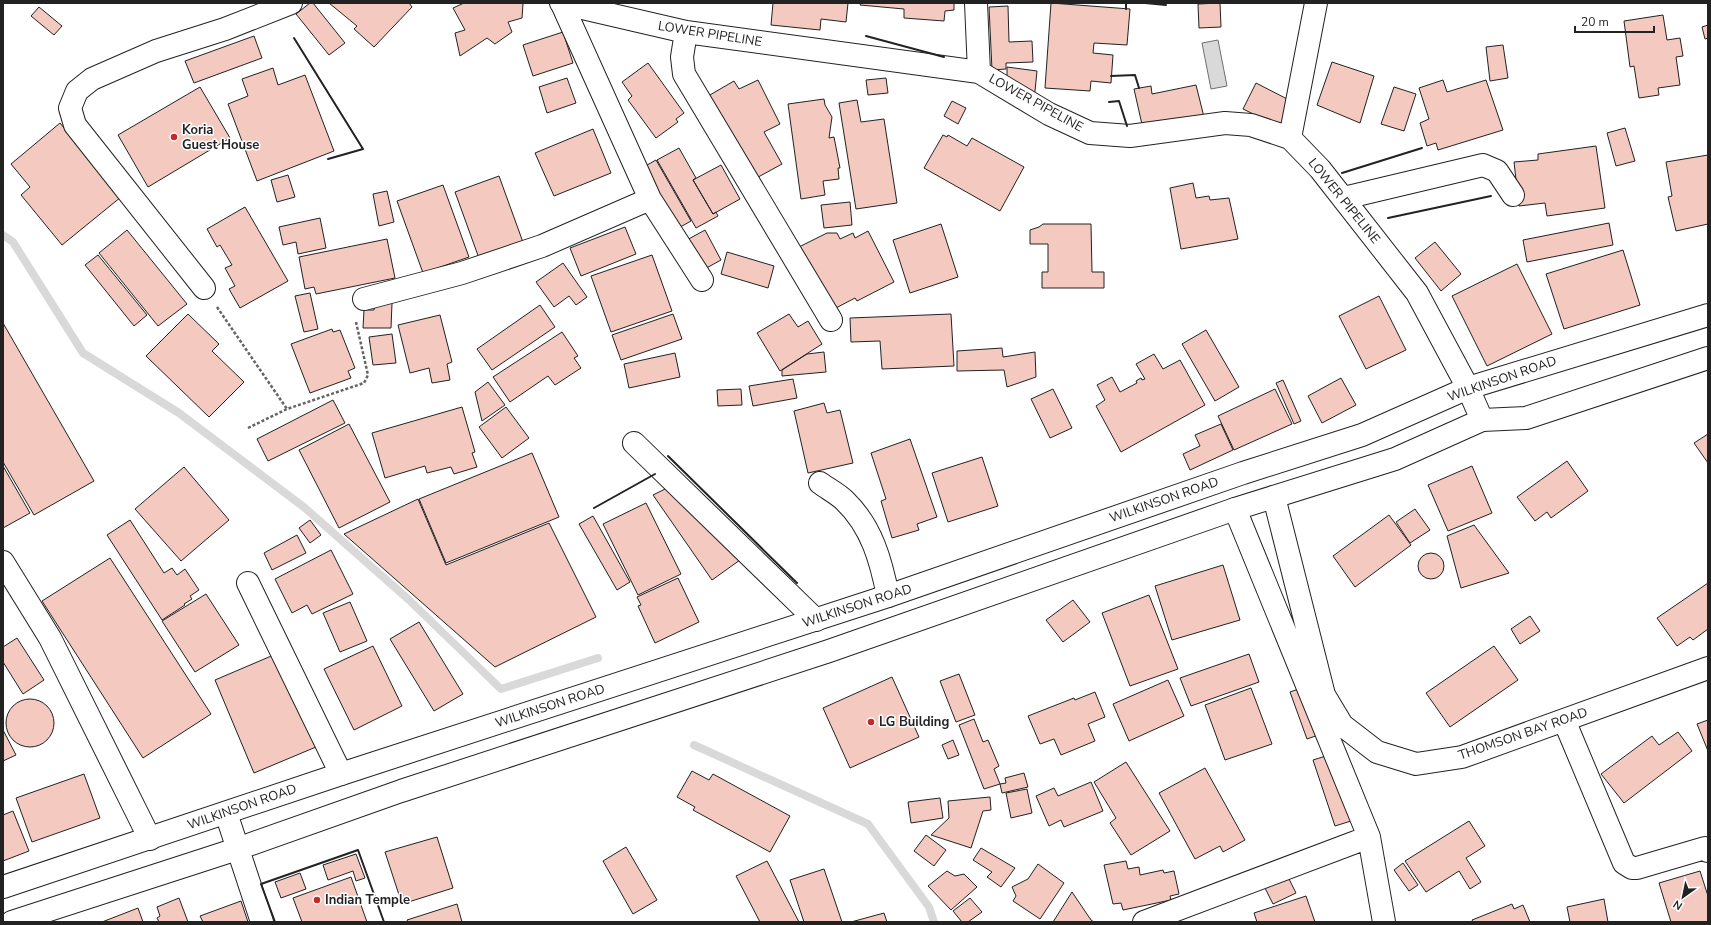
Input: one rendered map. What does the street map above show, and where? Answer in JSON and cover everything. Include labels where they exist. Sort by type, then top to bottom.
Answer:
[{"type":"street","points":[[204,288],[75,125],[70,108],[77,91],[92,79],[156,51],[225,30],[291,3]]},
{"type":"street","points":[[562,3],[650,199],[702,280]]},
{"type":"street","name":"LOWER PIPELINE","points":[[562,3],[686,32],[979,72],[1050,114],[1090,133],[1130,136],[1225,123],[1251,125],[1290,138],[1320,169],[1344,198],[1418,293],[1468,388],[1482,420]]},
{"type":"street","points":[[976,3],[979,72]]},
{"type":"street","points":[[1290,138],[1316,3]]},
{"type":"street","points":[[686,32],[682,57],[684,74],[831,320]]},
{"type":"street","points":[[1344,198],[1483,165],[1497,171],[1513,195]]},
{"type":"street","points":[[364,299],[462,273],[542,246],[650,199]]},
{"type":"street","name":"WILKINSON ROAD","points":[[3,887],[341,774],[816,620],[1243,473],[1362,436],[1468,388],[1708,315]]},
{"type":"street","points":[[12,922],[237,849],[401,791],[829,651],[1235,509],[1394,459],[1482,420],[1526,418],[1708,358]]},
{"type":"street","points":[[634,443],[816,620]]},
{"type":"street","points":[[820,483],[845,501],[866,527],[880,559],[888,596]]},
{"type":"street","name":"THOMSON BAY ROAD","points":[[1274,497],[1324,695],[1342,725],[1377,752],[1416,764],[1462,757],[1708,668]]},
{"type":"street","points":[[1235,509],[1369,837],[1384,922]]},
{"type":"street","points":[[3,562],[50,638],[150,838]]},
{"type":"street","points":[[248,583],[341,774]]},
{"type":"street","points":[[1564,720],[1624,864],[1637,868],[1705,848],[1708,851]]},
{"type":"street","points":[[226,813],[262,922]]},
{"type":"street","points":[[1144,922],[1369,837]]},
{"type":"path","points":[[204,288],[287,409]]},
{"type":"path","points":[[248,428],[287,409],[364,383],[368,375],[353,311],[355,304],[364,299]]},
{"type":"shaded area","points":[[1218,40],[1227,86],[1211,89],[1202,43]]},
{"type":"building","points":[[310,3],[313,3],[345,43],[329,55],[296,14]]},
{"type":"building","points":[[329,3],[409,3],[412,7],[374,47],[354,29],[357,26]]},
{"type":"building","points":[[464,3],[521,3],[523,4],[522,18],[508,22],[512,32],[495,44],[487,38],[460,56],[455,33],[465,30],[453,8]]},
{"type":"building","points":[[773,3],[848,3],[846,22],[821,19],[820,30],[771,25]]},
{"type":"building","points":[[861,3],[954,3],[954,10],[945,11],[944,21],[904,18],[904,9],[860,5]]},
{"type":"building","points":[[1051,3],[1130,9],[1127,45],[1094,43],[1093,53],[1113,55],[1111,83],[1091,81],[1090,91],[1045,88]]},
{"type":"building","points":[[1220,3],[1221,27],[1199,28],[1198,4]]},
{"type":"building","points":[[1008,6],[1009,42],[1032,41],[1033,62],[1006,63],[1006,69],[992,70],[989,7]]},
{"type":"building","points":[[39,7],[62,26],[54,35],[31,16]]},
{"type":"building","points":[[1663,15],[1667,40],[1680,38],[1683,56],[1676,57],[1680,85],[1658,88],[1659,95],[1639,98],[1634,66],[1630,67],[1624,21]]},
{"type":"building","points":[[1708,25],[1708,38],[1705,39],[1702,27]]},
{"type":"building","points":[[563,32],[573,63],[533,76],[523,45]]},
{"type":"building","points":[[254,36],[262,58],[194,83],[185,61]]},
{"type":"building","points":[[1503,45],[1508,78],[1490,81],[1486,47]]},
{"type":"building","points":[[1332,62],[1374,76],[1360,123],[1317,105]]},
{"type":"building","points":[[648,63],[684,113],[676,119],[678,122],[656,138],[628,100],[632,96],[622,82]]},
{"type":"building","points":[[1007,67],[1037,71],[1034,101],[1007,83]]},
{"type":"building","points":[[273,68],[278,85],[305,75],[334,151],[257,181],[228,104],[248,96],[242,79]]},
{"type":"building","points":[[567,78],[576,103],[547,113],[539,87]]},
{"type":"building","points":[[886,78],[888,93],[868,95],[866,80]]},
{"type":"building","points":[[758,80],[780,124],[764,132],[782,164],[751,181],[703,99],[734,81],[739,89]]},
{"type":"building","points":[[1443,80],[1447,92],[1486,80],[1503,130],[1438,150],[1436,143],[1427,146],[1420,123],[1429,119],[1419,88]]},
{"type":"building","points":[[1256,83],[1293,102],[1280,127],[1243,109]]},
{"type":"building","points":[[1196,85],[1204,117],[1143,129],[1134,89],[1151,86],[1152,94]]},
{"type":"building","name":"Koria Guest House","points":[[200,87],[230,138],[148,187],[118,135]]},
{"type":"building","points":[[1394,87],[1416,94],[1404,131],[1381,124]]},
{"type":"building","points":[[824,99],[825,105],[832,117],[829,138],[834,137],[840,168],[838,168],[839,179],[823,181],[825,195],[801,199],[788,104]]},
{"type":"building","points":[[857,100],[861,122],[884,119],[897,203],[856,209],[839,103]]},
{"type":"building","points":[[952,101],[966,108],[958,124],[944,116]]},
{"type":"building","points":[[60,123],[121,197],[62,245],[21,195],[30,187],[11,164]]},
{"type":"building","points":[[1625,128],[1635,161],[1616,166],[1607,133]]},
{"type":"building","points":[[593,129],[611,173],[554,196],[535,153]]},
{"type":"building","points":[[943,135],[947,137],[948,135],[967,146],[972,138],[1024,167],[1000,211],[924,168]]},
{"type":"building","points":[[1596,146],[1605,208],[1547,216],[1545,203],[1519,206],[1514,162],[1538,160],[1538,154]]},
{"type":"building","points":[[679,148],[696,178],[693,180],[713,214],[716,212],[718,216],[696,228],[657,160]]},
{"type":"building","points":[[1708,155],[1708,224],[1676,231],[1668,197],[1672,196],[1666,162]]},
{"type":"building","points":[[656,160],[691,221],[675,230],[640,169]]},
{"type":"building","points":[[721,165],[740,199],[713,214],[693,180]]},
{"type":"building","points":[[288,175],[295,197],[277,202],[271,180]]},
{"type":"building","points":[[499,176],[524,245],[480,261],[455,192]]},
{"type":"building","points":[[1193,183],[1196,198],[1209,196],[1210,200],[1229,198],[1238,239],[1181,249],[1170,188]]},
{"type":"building","points":[[443,185],[469,257],[423,273],[397,201]]},
{"type":"building","points":[[387,191],[394,222],[379,226],[373,194]]},
{"type":"building","points":[[850,202],[852,225],[824,228],[821,205]]},
{"type":"building","points":[[245,207],[288,281],[240,308],[229,289],[235,286],[225,268],[232,265],[220,245],[217,247],[207,229]]},
{"type":"building","points":[[320,218],[326,248],[298,254],[296,242],[283,245],[279,227]]},
{"type":"building","points":[[1609,223],[1613,245],[1527,262],[1523,240]]},
{"type":"building","points":[[941,224],[958,277],[910,293],[893,240]]},
{"type":"building","points":[[1043,224],[1091,224],[1092,272],[1104,272],[1104,288],[1042,288],[1042,272],[1048,272],[1048,244],[1030,244],[1030,230]]},
{"type":"building","points":[[625,227],[636,254],[581,276],[570,248]]},
{"type":"building","points":[[127,230],[187,304],[158,326],[99,253]]},
{"type":"building","points":[[705,230],[721,260],[701,271],[685,241]]},
{"type":"building","points":[[868,231],[894,282],[857,301],[855,298],[834,309],[809,261],[807,263],[799,247],[827,233],[837,233],[840,239],[853,233],[855,238]]},
{"type":"building","points":[[387,239],[395,278],[316,294],[314,287],[305,289],[299,257]]},
{"type":"building","points":[[1435,242],[1461,274],[1441,291],[1415,258]]},
{"type":"building","points":[[1623,250],[1640,305],[1564,329],[1546,274]]},
{"type":"building","points":[[727,252],[774,266],[768,288],[721,274]]},
{"type":"building","points":[[98,255],[147,315],[134,326],[85,265]]},
{"type":"building","points":[[652,255],[672,311],[611,332],[591,276]]},
{"type":"building","points":[[563,263],[587,297],[576,305],[569,296],[554,307],[536,282]]},
{"type":"building","points":[[1517,264],[1552,334],[1487,366],[1452,296]]},
{"type":"building","points":[[310,293],[318,329],[304,332],[295,296]]},
{"type":"building","points":[[1379,296],[1406,350],[1366,369],[1339,316]]},
{"type":"building","points":[[375,302],[392,303],[391,328],[363,328],[364,310],[374,310]]},
{"type":"building","points":[[540,305],[555,327],[492,370],[477,349]]},
{"type":"building","points":[[188,314],[219,344],[212,351],[244,382],[209,417],[146,356]]},
{"type":"building","points":[[673,314],[682,339],[621,360],[612,335]]},
{"type":"building","points":[[789,314],[798,327],[808,321],[822,344],[780,371],[757,333]]},
{"type":"building","points":[[951,314],[954,366],[882,369],[880,341],[851,342],[850,318]]},
{"type":"building","points":[[440,315],[452,362],[447,364],[450,380],[432,383],[429,368],[410,373],[398,325]]},
{"type":"building","points":[[3,323],[94,481],[34,515],[3,462]]},
{"type":"building","points":[[332,329],[333,332],[340,330],[355,368],[348,371],[351,378],[310,393],[291,344]]},
{"type":"building","points":[[1206,330],[1239,387],[1215,401],[1182,344]]},
{"type":"building","points":[[562,332],[578,356],[574,358],[581,368],[555,385],[548,376],[510,402],[493,377]]},
{"type":"building","points":[[392,334],[396,363],[373,365],[369,337]]},
{"type":"building","points":[[1002,348],[1003,357],[1035,352],[1036,377],[1007,387],[1004,370],[957,371],[957,351]]},
{"type":"building","points":[[824,352],[826,372],[782,376],[782,370],[807,354]]},
{"type":"building","points":[[675,353],[680,377],[629,388],[624,364]]},
{"type":"building","points":[[1154,354],[1163,369],[1180,360],[1205,405],[1121,452],[1096,406],[1105,400],[1097,385],[1112,377],[1120,392],[1137,383],[1136,381],[1141,378],[1142,380],[1145,379],[1136,364]]},
{"type":"building","points":[[1341,378],[1356,405],[1322,423],[1308,396]]},
{"type":"building","points":[[793,379],[797,398],[753,406],[749,386]]},
{"type":"building","points":[[1283,380],[1301,421],[1294,424],[1276,383]]},
{"type":"building","points":[[488,382],[505,405],[482,421],[475,392]]},
{"type":"building","points":[[741,389],[742,405],[718,406],[717,390]]},
{"type":"building","points":[[1053,389],[1072,428],[1050,438],[1031,399]]},
{"type":"building","points":[[1275,389],[1292,424],[1234,450],[1218,416]]},
{"type":"building","points":[[333,400],[345,423],[268,461],[257,439]]},
{"type":"building","points":[[824,403],[827,413],[840,410],[853,463],[808,473],[794,411]]},
{"type":"building","points":[[462,407],[475,452],[472,453],[477,467],[454,474],[451,467],[427,473],[425,466],[385,478],[372,433]]},
{"type":"building","points":[[506,407],[529,438],[502,458],[479,427]]},
{"type":"building","points":[[349,424],[390,502],[339,528],[299,450]]},
{"type":"building","points":[[1221,424],[1233,450],[1190,470],[1183,454],[1200,446],[1195,435]]},
{"type":"building","points":[[1708,434],[1708,463],[1694,443]]},
{"type":"building","points":[[910,439],[937,517],[917,524],[919,530],[892,538],[881,501],[886,499],[871,453]]},
{"type":"building","points":[[532,453],[559,517],[446,563],[419,499]]},
{"type":"building","points":[[982,457],[998,506],[948,522],[932,473]]},
{"type":"building","points":[[1567,461],[1588,491],[1551,518],[1547,512],[1535,521],[1517,497]]},
{"type":"building","points":[[3,466],[30,513],[3,528]]},
{"type":"building","points":[[1472,466],[1492,513],[1448,531],[1428,485]]},
{"type":"building","points":[[184,467],[229,520],[181,561],[135,509]]},
{"type":"building","points":[[667,488],[740,560],[712,580],[653,495]]},
{"type":"building","points":[[418,499],[446,565],[549,523],[596,617],[495,667],[344,534]]},
{"type":"building","points":[[646,503],[681,574],[638,595],[603,524]]},
{"type":"building","points":[[1415,509],[1430,530],[1410,543],[1396,522]]},
{"type":"building","points":[[1389,515],[1411,545],[1355,587],[1333,556]]},
{"type":"building","points":[[593,516],[630,582],[617,590],[579,524]]},
{"type":"building","points":[[130,520],[164,573],[172,568],[177,575],[185,569],[199,590],[190,596],[192,599],[184,604],[185,605],[162,620],[107,535]]},
{"type":"building","points":[[310,520],[321,535],[310,543],[299,528]]},
{"type":"building","points":[[1474,525],[1509,573],[1461,588],[1447,536]]},
{"type":"building","points":[[297,535],[306,553],[272,570],[264,553]]},
{"type":"building","points":[[331,550],[353,594],[312,614],[307,605],[292,613],[275,579]]},
{"type":"building","points":[[1431,553],[1440,557],[1444,566],[1440,575],[1431,579],[1422,575],[1418,566],[1422,557]]},
{"type":"building","points":[[110,558],[211,714],[143,758],[42,601]]},
{"type":"building","points":[[1223,565],[1240,620],[1172,640],[1155,586]]},
{"type":"building","points":[[678,578],[699,622],[655,643],[638,606],[641,605],[637,597]]},
{"type":"building","points":[[1708,583],[1708,629],[1693,640],[1690,637],[1677,646],[1657,618]]},
{"type":"building","points":[[206,594],[239,645],[195,672],[162,621]]},
{"type":"building","points":[[1149,595],[1178,669],[1130,686],[1102,613]]},
{"type":"building","points":[[1073,600],[1090,622],[1063,642],[1046,620]]},
{"type":"building","points":[[350,602],[367,641],[340,652],[323,613]]},
{"type":"building","points":[[1530,616],[1540,631],[1520,644],[1511,629]]},
{"type":"building","points":[[419,622],[463,694],[434,711],[390,639]]},
{"type":"building","points":[[17,638],[44,680],[23,694],[3,662],[3,647]]},
{"type":"building","points":[[373,646],[402,706],[354,730],[324,669]]},
{"type":"building","points":[[1494,646],[1518,680],[1450,727],[1426,693]]},
{"type":"building","points":[[276,654],[316,747],[254,773],[215,680]]},
{"type":"building","points":[[1249,654],[1259,682],[1191,706],[1180,678]]},
{"type":"building","points":[[959,674],[975,715],[956,722],[940,681]]},
{"type":"building","name":"LG Building","points":[[892,677],[919,737],[850,768],[823,708]]},
{"type":"building","points":[[1168,680],[1184,716],[1129,741],[1113,704]]},
{"type":"building","points":[[1307,686],[1324,733],[1307,739],[1290,692]]},
{"type":"building","points":[[1251,688],[1272,744],[1225,760],[1205,705]]},
{"type":"building","points":[[1095,692],[1105,717],[1088,724],[1095,741],[1061,755],[1054,739],[1040,744],[1028,716],[1074,698],[1075,700]]},
{"type":"building","points":[[25,699],[35,699],[47,706],[54,718],[54,728],[47,740],[35,747],[25,747],[17,743],[10,736],[6,728],[6,718],[10,710],[17,703]]},
{"type":"building","points":[[974,719],[983,742],[988,740],[999,766],[994,769],[1000,784],[984,789],[959,725]]},
{"type":"building","points":[[1708,720],[1708,751],[1697,724]]},
{"type":"building","points":[[3,730],[16,755],[3,761]]},
{"type":"building","points":[[1678,732],[1692,751],[1624,803],[1601,774],[1652,736],[1659,745]]},
{"type":"building","points":[[953,740],[959,755],[948,759],[942,745]]},
{"type":"building","points":[[1329,755],[1351,821],[1335,826],[1313,760]]},
{"type":"building","points":[[1126,762],[1170,831],[1131,855],[1110,823],[1116,818],[1094,782]]},
{"type":"building","points":[[1205,768],[1245,840],[1223,852],[1220,846],[1195,859],[1159,793]]},
{"type":"building","points":[[692,771],[709,780],[713,774],[790,816],[770,852],[693,810],[695,807],[677,797]]},
{"type":"building","points":[[1024,773],[1028,787],[1002,793],[1000,784],[1006,783],[1005,778]]},
{"type":"building","points":[[84,774],[100,818],[32,842],[16,798]]},
{"type":"building","points":[[1091,782],[1103,811],[1064,827],[1061,820],[1049,826],[1036,796],[1054,788],[1058,796]]},
{"type":"building","points":[[1027,789],[1032,813],[1011,818],[1006,793]]},
{"type":"building","points":[[990,797],[991,810],[983,811],[971,848],[931,835],[949,818],[948,801]]},
{"type":"building","points":[[940,798],[943,818],[911,823],[908,802]]},
{"type":"building","points":[[13,811],[29,851],[3,861],[3,815]]},
{"type":"building","points":[[1469,821],[1485,846],[1466,858],[1481,882],[1470,889],[1459,871],[1426,892],[1405,861]]},
{"type":"building","points":[[926,835],[946,850],[934,866],[914,851]]},
{"type":"building","points":[[437,837],[453,888],[402,904],[385,852]]},
{"type":"building","points":[[626,847],[657,900],[633,914],[603,861]]},
{"type":"building","points":[[981,848],[1015,868],[1001,887],[987,877],[992,872],[973,860]]},
{"type":"building","points":[[356,854],[365,878],[356,881],[353,871],[328,880],[323,865]]},
{"type":"building","points":[[767,861],[799,922],[760,922],[736,876]]},
{"type":"building","points":[[1126,861],[1128,869],[1139,867],[1140,875],[1163,870],[1164,873],[1174,871],[1179,894],[1170,896],[1171,900],[1123,910],[1121,903],[1113,904],[1104,865]]},
{"type":"building","points":[[1403,863],[1418,885],[1409,891],[1394,870]]},
{"type":"building","points":[[1038,864],[1064,883],[1040,919],[1013,901],[1016,896],[1012,887],[1028,879]]},
{"type":"building","points":[[824,869],[842,922],[804,922],[790,880]]},
{"type":"building","points":[[947,871],[955,876],[964,874],[977,887],[951,910],[928,886]]},
{"type":"building","points":[[1285,871],[1296,893],[1273,904],[1262,882]]},
{"type":"building","points":[[1700,871],[1708,896],[1708,922],[1671,922],[1659,883]]},
{"type":"building","points":[[300,873],[306,889],[281,898],[275,882]]},
{"type":"building","points":[[351,877],[367,922],[302,922],[293,898]]},
{"type":"building","points":[[1072,892],[1091,920],[1094,922],[1053,922]]},
{"type":"building","points":[[1306,896],[1315,922],[1257,922],[1254,913]]},
{"type":"building","points":[[179,898],[188,922],[159,922],[157,918],[160,916],[157,907]]},
{"type":"building","points":[[970,898],[982,912],[968,922],[962,922],[953,911]]},
{"type":"building","points":[[1604,899],[1608,922],[1570,922],[1567,907]]},
{"type":"building","points":[[241,901],[248,922],[203,922],[200,916]]},
{"type":"building","points":[[457,904],[462,922],[408,922],[407,920]]},
{"type":"building","points":[[1512,904],[1514,909],[1523,905],[1530,922],[1473,922],[1472,920]]},
{"type":"building","points":[[138,908],[143,922],[102,922]]},
{"type":"building","points":[[884,913],[887,922],[851,922]]},
{"type":"waterway","points":[[3,235],[13,242],[83,353],[179,413],[305,508],[408,599],[501,689],[598,658]]},
{"type":"waterway","points":[[694,745],[868,824],[929,907],[934,922]]},
{"type":"wall","points":[[1126,3],[1126,9]]},
{"type":"wall","points":[[1145,3],[1166,5]]},
{"type":"wall","points":[[866,36],[944,57]]},
{"type":"wall","points":[[294,38],[363,149],[328,159]]},
{"type":"wall","points":[[1111,76],[1135,75],[1139,88]]},
{"type":"wall","points":[[1109,102],[1119,101],[1127,126]]},
{"type":"wall","points":[[1342,173],[1422,148]]},
{"type":"wall","points":[[1388,218],[1491,196]]},
{"type":"wall","points":[[668,456],[797,583]]},
{"type":"wall","points":[[594,508],[655,474]]},
{"type":"wall","points":[[275,922],[261,884],[358,850],[384,922]]},
{"type":"place","name":"Koria Guest House","points":[[174,137]]},
{"type":"place","name":"LG Building","points":[[871,722]]},
{"type":"place","name":"Indian Temple","points":[[317,900]]}]
